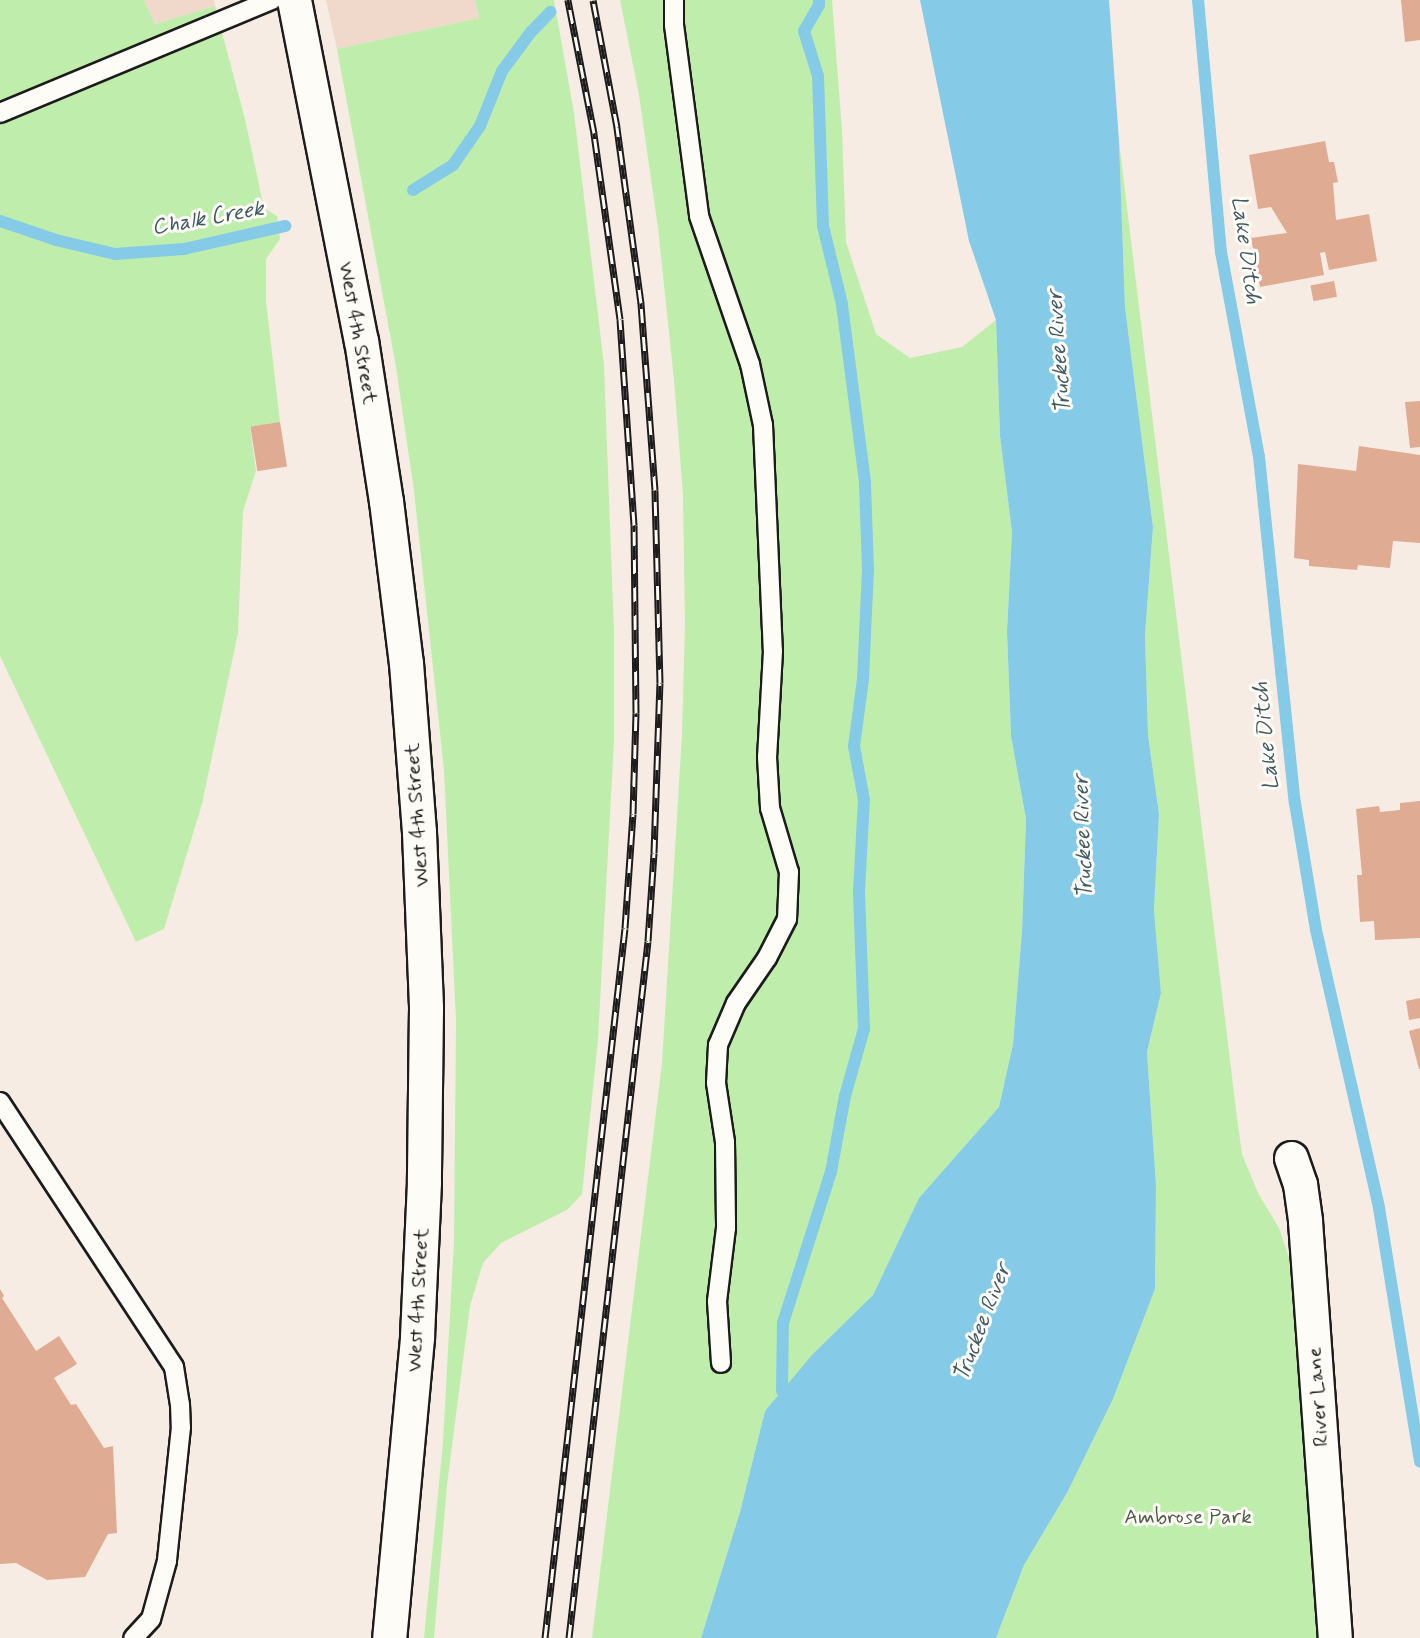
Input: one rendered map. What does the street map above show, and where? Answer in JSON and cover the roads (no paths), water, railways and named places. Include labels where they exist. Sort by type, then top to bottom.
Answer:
[{"type":"main road","name":"West 4th Street","points":[[294,0],[361,340],[387,501],[406,663],[419,832],[426,1008],[424,1182],[417,1338],[389,1638]]},
{"type":"main road","name":"River Lane","points":[[1291,1158],[1300,1184],[1305,1221],[1335,1638]]},
{"type":"lane","points":[[0,113],[272,0]]},
{"type":"lane","points":[[674,0],[674,26],[699,216],[750,364],[763,425],[773,651],[767,757],[770,808],[789,872],[787,919],[767,958],[736,1003],[718,1046],[716,1083],[726,1153],[726,1228],[717,1301],[721,1363]]},
{"type":"lane","points":[[0,1102],[174,1367],[181,1427],[166,1561],[151,1619],[133,1638]]},
{"type":"water","name":"Truckee River","points":[[920,0],[1109,0],[1119,141],[1125,307],[1153,527],[1145,635],[1148,735],[1159,814],[1154,910],[1161,993],[1147,1052],[1156,1185],[1155,1289],[1113,1399],[1067,1493],[1024,1565],[996,1638],[701,1638],[740,1512],[765,1411],[812,1355],[873,1295],[919,1198],[999,1107],[1013,1044],[1022,931],[1026,819],[1011,736],[1007,632],[1012,532],[1000,436],[996,320],[969,241]]},
{"type":"waterway","points":[[782,1391],[783,1323],[831,1172],[845,1096],[864,1029],[859,891],[864,800],[854,746],[863,679],[868,570],[865,482],[842,304],[823,226],[818,76],[804,31],[819,5],[819,0]]},
{"type":"waterway","name":"Lake Ditch","points":[[1198,0],[1221,252],[1259,457],[1295,803],[1316,930],[1379,1208],[1420,1462]]},
{"type":"waterway","name":"Chalk Creek","points":[[413,190],[453,165],[480,126],[502,71],[531,32],[550,12]]},
{"type":"waterway","name":"Chalk Creek","points":[[0,221],[56,240],[115,254],[184,249],[285,226]]},
{"type":"railway","points":[[545,1638],[625,928],[633,814],[636,713],[634,525],[620,319],[594,133],[568,0]]},
{"type":"railway","points":[[569,1638],[648,941],[654,853],[660,683],[655,490],[641,303],[617,127],[593,0]]},
{"type":"park label","name":"Ambrose Park","points":[[1188,1517]]}]
